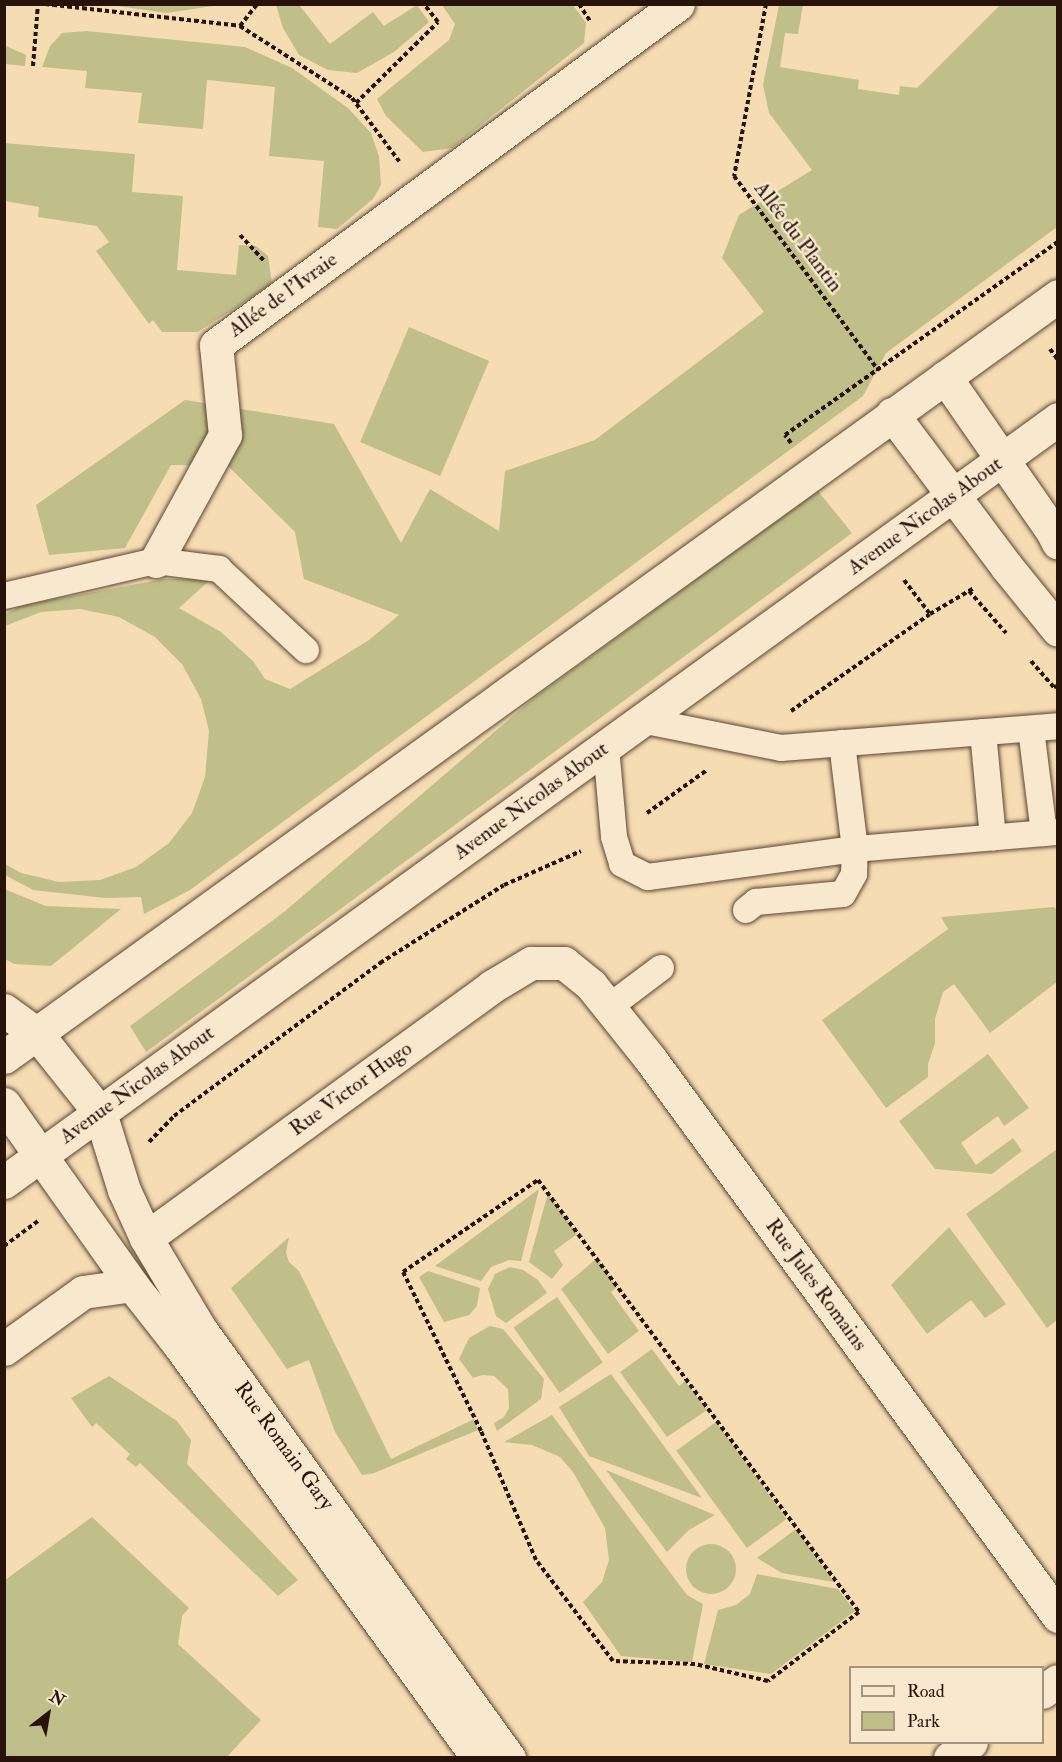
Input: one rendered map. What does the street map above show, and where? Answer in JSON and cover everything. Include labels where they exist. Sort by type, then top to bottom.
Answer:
[{"type":"street","name":"Allée de l'Ivraie","points":[[156,561],[225,435],[216,345],[678,4]]},
{"type":"street","points":[[4,1057],[1058,296]]},
{"type":"street","points":[[945,377],[1058,543]]},
{"type":"street","points":[[892,414],[1058,630]]},
{"type":"street","name":"Avenue Nicolas About","points":[[4,1182],[1058,419]]},
{"type":"street","name":"Rue Victor Hugo","points":[[146,1238],[491,987],[531,963],[564,963]]},
{"type":"street","name":"Rue Jules Romains","points":[[564,963],[591,985],[651,1060],[1058,1616]]},
{"type":"street","points":[[4,1010],[37,1034],[100,1113]]},
{"type":"street","name":"Rue Romain Gary","points":[[4,1104],[132,1286],[187,1355],[478,1758]]},
{"type":"street","name":"Rue Romain Gary","points":[[100,1113],[124,1190],[146,1238],[200,1329],[509,1758]]},
{"type":"street","points":[[4,1350],[83,1292],[132,1286]]},
{"type":"street","points":[[1044,1690],[1058,1680]]},
{"type":"street","points":[[950,1758],[970,1744]]},
{"type":"lane","points":[[4,596],[156,561],[219,569],[306,650]]},
{"type":"lane","points":[[641,720],[781,748],[1058,726]]},
{"type":"lane","points":[[606,747],[614,837],[622,864],[648,877],[855,849],[1051,833],[1031,729]]},
{"type":"lane","points":[[982,732],[993,838]]},
{"type":"lane","points":[[746,910],[756,902],[843,894],[854,874],[855,849],[842,743]]},
{"type":"lane","points":[[609,1007],[661,968]]},
{"type":"path","points":[[33,66],[38,4]]},
{"type":"path","points":[[45,4],[240,26],[352,98],[423,192]]},
{"type":"path","points":[[240,26],[257,4]]},
{"type":"path","points":[[356,103],[438,22],[424,4]]},
{"type":"path","name":"Allée du Plantin","points":[[766,4],[734,176],[878,370]]},
{"type":"path","points":[[794,447],[785,435],[1058,242]]},
{"type":"path","points":[[904,580],[930,614]]},
{"type":"path","points":[[147,1144],[174,1116],[380,963],[504,885],[614,837],[930,614],[978,585]]},
{"type":"path","points":[[538,1180],[859,1612],[768,1681],[695,1664],[614,1661],[536,1560],[481,1431],[403,1272],[538,1180]]},
{"type":"path","points":[[4,1246],[33,1224]]},
{"type":"green space","points":[[111,5],[220,5],[166,13]]},
{"type":"green space","points":[[276,5],[299,5],[330,44],[373,12],[384,26],[417,5],[429,22],[394,52],[357,73],[328,70],[299,55],[283,28]]},
{"type":"green space","points":[[442,5],[573,5],[586,23],[584,43],[452,148],[423,152],[386,116],[377,99],[449,40],[455,24]]},
{"type":"green space","points":[[779,5],[803,5],[798,34],[785,33],[780,67],[859,80],[858,89],[899,95],[900,86],[917,88],[1000,5],[1057,5],[1057,227],[886,353],[863,396],[190,890],[144,914],[141,897],[105,898],[33,890],[5,875],[5,864],[21,873],[59,882],[100,880],[136,867],[169,843],[192,813],[205,777],[209,731],[201,699],[182,664],[155,637],[119,617],[80,609],[41,612],[5,626],[5,614],[23,605],[164,579],[211,579],[179,608],[221,632],[253,661],[265,679],[290,689],[369,640],[399,615],[304,579],[295,532],[228,466],[171,465],[125,548],[49,555],[36,505],[185,400],[334,424],[401,543],[430,489],[499,531],[505,471],[595,440],[764,312],[722,258],[739,215],[812,170],[769,113],[763,85]]},
{"type":"green space","points":[[87,31],[245,47],[292,68],[348,108],[371,133],[379,156],[381,185],[373,199],[337,229],[318,227],[324,161],[269,156],[275,87],[207,80],[203,129],[138,123],[142,93],[85,88],[87,71],[42,67],[50,46],[62,33]]},
{"type":"green space","points":[[4,45],[26,55],[25,66],[5,64]]},
{"type":"green space","points":[[4,143],[135,154],[132,192],[183,196],[177,270],[236,275],[239,245],[256,246],[268,256],[272,284],[198,332],[162,332],[153,320],[149,324],[96,251],[109,242],[97,226],[38,217],[39,207],[5,201]]},
{"type":"green space","points":[[409,327],[489,361],[440,476],[360,442]]},
{"type":"green space","points":[[818,491],[852,533],[146,1052],[130,1026],[284,912],[534,698]]},
{"type":"green space","points":[[4,889],[46,906],[121,909],[51,966],[14,964],[5,959]]},
{"type":"green space","points":[[1054,907],[1058,911],[1057,982],[990,1033],[954,984],[943,992],[935,1019],[935,1043],[928,1064],[928,1077],[886,1108],[822,1020],[948,929],[941,917]]},
{"type":"green space","points":[[988,1054],[1029,1108],[1004,1126],[998,1116],[961,1143],[976,1165],[1013,1138],[1022,1151],[992,1174],[935,1169],[899,1121]]},
{"type":"green space","points":[[1057,1149],[1057,1320],[1047,1328],[966,1214]]},
{"type":"green space","points":[[539,1189],[521,1261],[509,1260],[491,1267],[481,1281],[435,1266]]},
{"type":"green space","points":[[548,1193],[577,1234],[554,1251],[563,1265],[552,1279],[529,1262]]},
{"type":"green space","points":[[949,1227],[1006,1304],[985,1318],[971,1300],[927,1334],[891,1285]]},
{"type":"green space","points":[[289,1237],[286,1253],[289,1262],[299,1271],[391,1459],[474,1419],[478,1430],[374,1473],[362,1475],[335,1432],[309,1360],[287,1369],[231,1288]]},
{"type":"green space","points":[[597,1258],[617,1287],[611,1292],[639,1331],[608,1354],[561,1289]]},
{"type":"green space","points":[[510,1267],[523,1270],[538,1280],[547,1293],[506,1323],[496,1316],[488,1289],[495,1274]]},
{"type":"green space","points":[[428,1271],[480,1288],[477,1306],[469,1315],[444,1322],[419,1277]]},
{"type":"green space","points":[[557,1297],[603,1363],[559,1393],[514,1327]]},
{"type":"green space","points":[[490,1326],[503,1329],[544,1379],[541,1399],[497,1431],[494,1423],[504,1417],[509,1408],[508,1389],[494,1376],[482,1375],[473,1378],[459,1359],[469,1338]]},
{"type":"green space","points":[[652,1349],[679,1386],[685,1381],[707,1410],[667,1437],[620,1372]]},
{"type":"green space","points":[[611,1374],[702,1498],[589,1456],[559,1407]]},
{"type":"green space","points":[[109,1376],[177,1421],[191,1440],[187,1464],[298,1580],[278,1596],[140,1463],[136,1467],[126,1459],[130,1454],[96,1423],[92,1427],[71,1398]]},
{"type":"green space","points":[[552,1415],[687,1595],[703,1604],[692,1662],[621,1656],[583,1602],[602,1582],[609,1560],[605,1528],[573,1472],[560,1457],[532,1445],[504,1442]]},
{"type":"green space","points":[[716,1422],[787,1519],[747,1548],[676,1451]]},
{"type":"green space","points":[[606,1470],[715,1515],[689,1530],[667,1552]]},
{"type":"green space","points":[[92,1517],[189,1608],[182,1616],[178,1644],[261,1720],[227,1757],[5,1757],[5,1580]]},
{"type":"green space","points":[[796,1529],[834,1582],[782,1573],[757,1558]]},
{"type":"green space","points":[[716,1544],[729,1551],[735,1559],[735,1579],[729,1587],[721,1593],[706,1594],[693,1587],[687,1579],[686,1564],[693,1551],[701,1545]]},
{"type":"green space","points":[[757,1574],[838,1589],[855,1611],[771,1674],[704,1664],[718,1610],[736,1605],[750,1594]]}]
